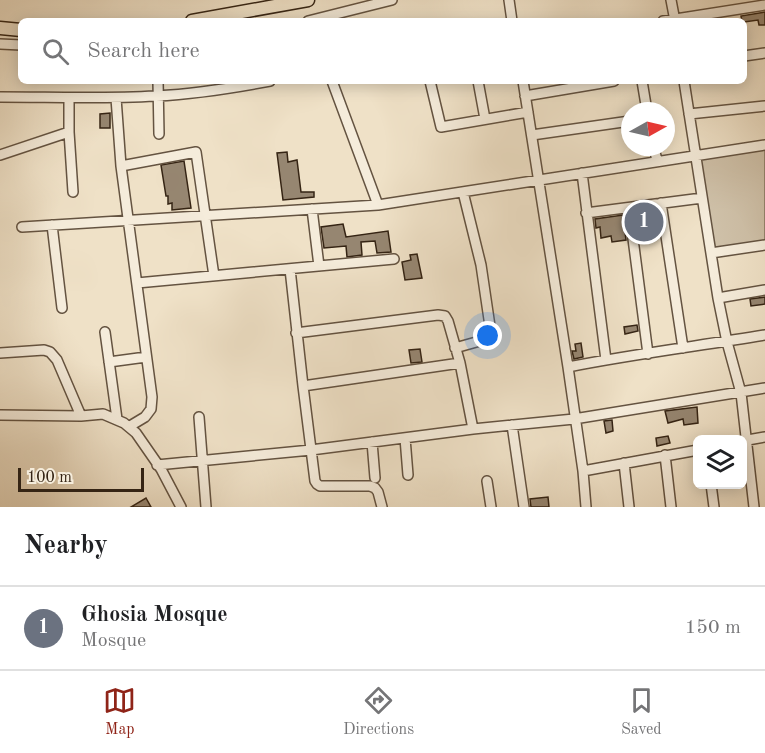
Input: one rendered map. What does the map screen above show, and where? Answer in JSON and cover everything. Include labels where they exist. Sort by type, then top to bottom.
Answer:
[{"type":"main road","points":[[209,18],[308,0]]},
{"type":"main road","points":[[0,28],[18,30]]},
{"type":"street","points":[[322,18],[392,0]]},
{"type":"street","points":[[509,0],[512,18]]},
{"type":"street","points":[[671,0],[675,18]]},
{"type":"street","points":[[686,18],[765,4]]},
{"type":"street","points":[[0,44],[18,45]]},
{"type":"street","points":[[747,56],[765,53]]},
{"type":"street","points":[[158,84],[159,134]]},
{"type":"street","points":[[0,97],[159,96],[253,84]]},
{"type":"street","points":[[333,84],[378,205]]},
{"type":"street","points":[[431,84],[441,126],[528,112]]},
{"type":"street","points":[[479,84],[485,119]]},
{"type":"street","points":[[523,84],[568,367],[586,507]]},
{"type":"street","points":[[525,96],[596,84]]},
{"type":"street","points":[[642,84],[646,102]]},
{"type":"street","points":[[684,84],[718,298],[741,393],[744,435]]},
{"type":"street","points":[[69,98],[73,192]]},
{"type":"street","points":[[116,98],[121,166],[152,397],[152,409],[145,417],[130,426]]},
{"type":"street","points":[[689,114],[765,106]]},
{"type":"street","points":[[532,135],[621,122]]},
{"type":"street","points":[[0,155],[69,132]]},
{"type":"street","points":[[22,227],[378,205],[765,145]]},
{"type":"street","points":[[121,166],[196,152],[214,276]]},
{"type":"street","points":[[656,156],[657,161]]},
{"type":"street","points":[[582,173],[606,360]]},
{"type":"street","points":[[455,348],[487,339],[491,333],[481,265],[463,192]]},
{"type":"street","points":[[586,213],[702,198]]},
{"type":"street","points":[[661,203],[683,348]]},
{"type":"street","points":[[312,208],[319,266]]},
{"type":"street","points":[[629,208],[648,354]]},
{"type":"street","points":[[52,225],[62,308]]},
{"type":"street","points":[[711,253],[765,245]]},
{"type":"street","points":[[137,283],[394,259]]},
{"type":"street","points":[[290,269],[315,481],[320,486],[375,488],[382,507]]},
{"type":"street","points":[[718,298],[765,291]]},
{"type":"street","points":[[296,333],[445,316],[460,363],[473,429]]},
{"type":"street","points":[[105,332],[117,419]]},
{"type":"street","points":[[568,367],[765,335]]},
{"type":"street","points":[[0,353],[44,350],[50,352],[57,360],[81,416]]},
{"type":"street","points":[[109,362],[146,357]]},
{"type":"street","points":[[303,386],[460,363]]},
{"type":"street","points":[[157,465],[312,450],[473,429],[574,419],[765,388]]},
{"type":"street","points":[[0,415],[103,414],[117,419],[130,426],[136,433],[181,507]]},
{"type":"street","points":[[199,417],[206,507]]},
{"type":"street","points":[[512,425],[524,507]]},
{"type":"street","points":[[747,440],[765,437]]},
{"type":"street","points":[[405,438],[408,475]]},
{"type":"street","points":[[372,442],[375,478]]},
{"type":"street","points":[[583,471],[693,451]]},
{"type":"street","points":[[665,455],[671,507]]},
{"type":"street","points":[[747,461],[754,507]]},
{"type":"street","points":[[624,463],[629,507]]},
{"type":"street","points":[[487,481],[491,507]]},
{"type":"street","points":[[712,489],[714,507]]},
{"type":"shaded area","points":[[765,146],[765,244],[715,253],[700,156]]},
{"type":"building","points":[[765,12],[765,25],[759,25],[758,20],[747,22],[747,18],[741,16]]},
{"type":"building","points":[[110,113],[110,128],[100,128],[100,114]]},
{"type":"building","points":[[287,152],[288,162],[297,160],[301,192],[314,192],[314,197],[283,200],[277,153]]},
{"type":"building","points":[[184,161],[191,208],[172,210],[172,203],[168,204],[168,196],[166,196],[161,165]]},
{"type":"building","points":[[623,215],[626,240],[612,242],[611,236],[601,238],[600,227],[596,228],[595,219]]},
{"type":"building","points":[[343,224],[346,237],[388,231],[391,252],[377,253],[375,241],[361,242],[362,255],[347,257],[346,246],[324,248],[321,227]]},
{"type":"building","points":[[417,254],[422,278],[405,280],[402,262],[411,260],[410,255]]},
{"type":"building","points":[[765,297],[765,304],[751,306],[750,299]]},
{"type":"building","points":[[637,325],[638,331],[625,334],[624,327]]},
{"type":"building","points":[[581,343],[583,357],[574,359],[572,351],[576,351],[575,344]]},
{"type":"building","points":[[420,349],[422,362],[411,363],[409,350]]},
{"type":"building","points":[[697,407],[698,423],[684,425],[683,419],[668,423],[665,411]]},
{"type":"building","points":[[612,420],[613,431],[606,433],[604,421]]},
{"type":"building","points":[[668,436],[670,443],[657,446],[656,438]]},
{"type":"building","points":[[548,497],[549,507],[531,507],[530,499]]},
{"type":"building","points":[[146,498],[151,507],[131,507]]},
{"type":"place","name":"Ghosia Mosque","points":[[644,222]]}]
